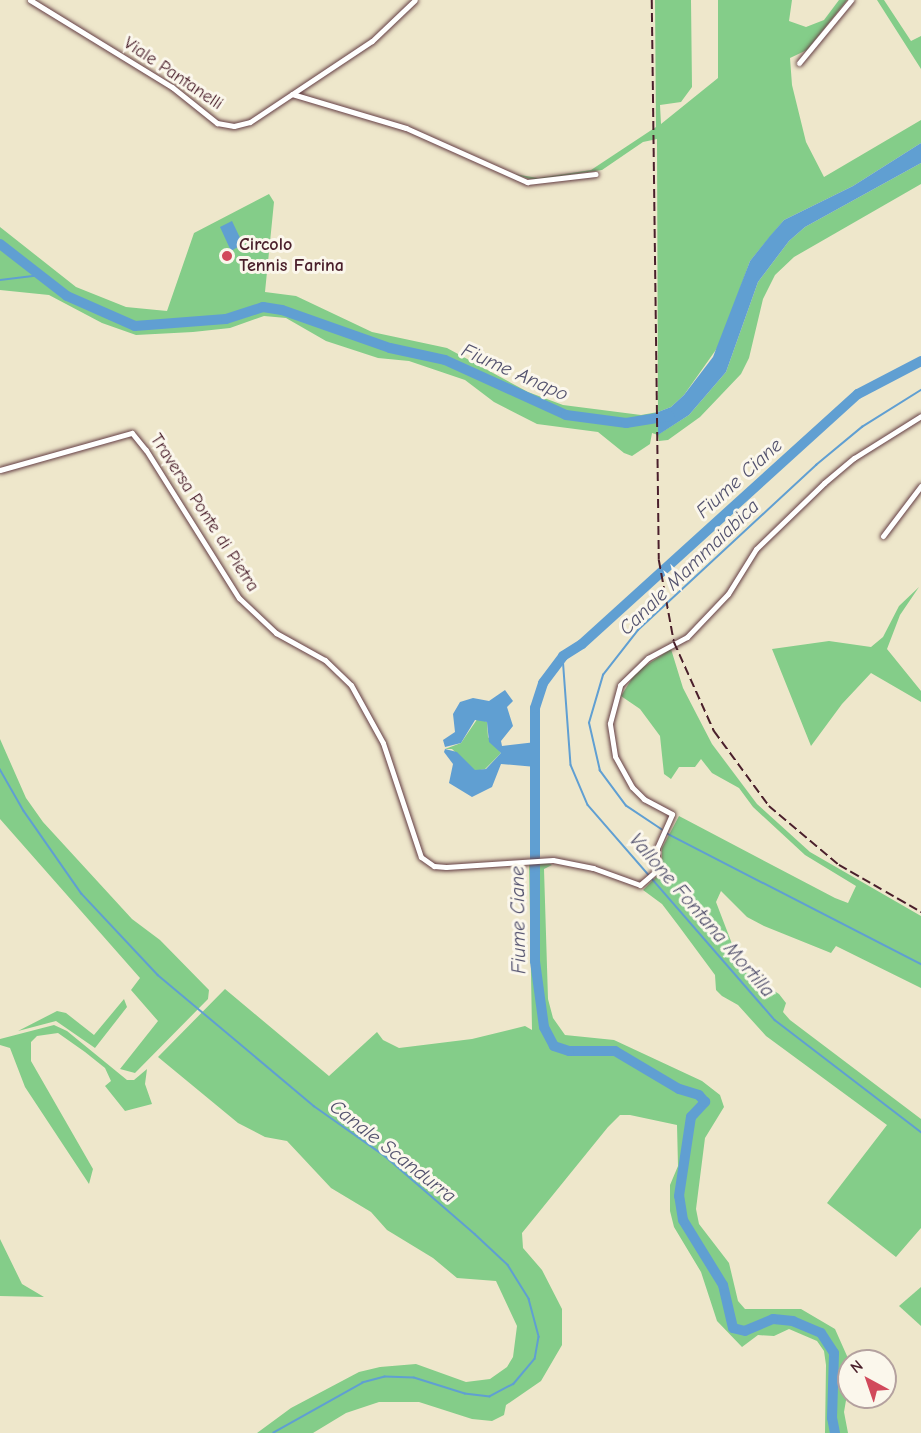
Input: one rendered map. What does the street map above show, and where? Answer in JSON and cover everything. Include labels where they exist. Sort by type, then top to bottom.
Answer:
[{"type":"street","name":"Viale Pantanelli","points":[[30,0],[172,87],[223,125],[250,122],[372,40],[415,0]]},
{"type":"street","points":[[799,63],[851,0]]},
{"type":"street","points":[[292,94],[406,128],[527,182],[596,174]]},
{"type":"street","name":"Traversa Ponte di Pietra","points":[[0,470],[132,433],[146,450],[239,598],[276,633],[336,667],[361,699],[383,743],[421,857],[434,866],[446,867],[543,860],[593,868],[634,884],[654,874],[658,866],[659,841],[672,814],[644,799],[632,787],[615,756],[610,723],[620,685],[648,658],[687,637],[728,594],[756,549],[824,483],[854,458],[921,416]]},
{"type":"street","points":[[883,536],[921,486]]},
{"type":"green space","points":[[655,0],[691,0],[692,87],[681,102],[660,105],[661,124],[718,78],[718,0],[792,0],[789,21],[806,27],[824,20],[839,0],[847,0],[807,50],[790,58],[792,85],[806,142],[824,177],[921,120],[921,143],[853,186],[784,220],[750,261],[720,344],[684,395],[671,407],[658,412],[657,139],[643,142],[602,170],[533,180],[514,174],[538,178],[591,170],[656,127]]},
{"type":"green space","points":[[877,0],[884,0],[911,41],[921,36],[921,69]]},
{"type":"green space","points":[[921,163],[921,184],[794,257],[775,275],[763,299],[749,358],[741,374],[700,417],[668,440],[659,441],[658,435],[652,433],[650,444],[632,456],[624,453],[598,432],[537,424],[494,402],[465,380],[409,361],[378,358],[326,341],[286,318],[264,316],[230,328],[136,335],[102,323],[49,295],[0,290],[0,227],[76,287],[126,307],[167,311],[194,233],[269,194],[274,202],[265,292],[296,296],[372,332],[447,348],[528,392],[563,405],[641,415],[658,412],[659,434],[689,415],[726,372],[758,282],[789,241],[805,227]]},
{"type":"green space","points":[[919,587],[900,615],[887,649],[921,691],[921,702],[871,673],[842,704],[811,746],[772,649],[829,641],[871,647],[883,637],[899,606]]},
{"type":"green space","points":[[671,649],[683,688],[712,744],[757,804],[810,852],[921,916],[921,988],[836,946],[831,953],[764,926],[747,917],[721,891],[716,902],[742,970],[779,994],[786,1003],[783,1012],[790,1020],[921,1119],[921,1228],[896,1257],[827,1203],[887,1125],[766,1036],[738,1005],[722,996],[716,990],[715,975],[678,925],[662,904],[643,890],[662,871],[662,848],[679,816],[835,898],[848,903],[856,886],[805,855],[753,807],[739,788],[712,773],[701,759],[695,767],[679,767],[671,779],[664,774],[660,736],[640,709],[621,696],[636,672]]},
{"type":"green space","points":[[478,718],[487,722],[488,737],[501,753],[485,769],[475,771],[452,749],[445,749],[461,743]]},
{"type":"green space","points":[[0,739],[26,798],[43,822],[132,919],[160,940],[209,990],[208,999],[135,1073],[120,1069],[158,1021],[131,990],[140,978],[0,819]]},
{"type":"green space","points":[[548,862],[552,865],[544,869],[548,999],[553,1018],[565,1035],[614,1040],[702,1081],[720,1095],[724,1107],[705,1138],[696,1209],[699,1224],[729,1263],[738,1301],[745,1309],[801,1309],[835,1329],[844,1349],[837,1349],[837,1409],[845,1409],[848,1433],[825,1433],[826,1365],[824,1351],[817,1341],[789,1329],[774,1336],[758,1335],[742,1347],[717,1321],[701,1272],[674,1227],[670,1211],[670,1185],[678,1166],[677,1125],[620,1115],[522,1233],[523,1248],[542,1270],[562,1309],[562,1345],[541,1381],[506,1405],[504,1415],[492,1421],[472,1419],[419,1402],[379,1402],[346,1413],[313,1433],[257,1433],[291,1408],[359,1372],[380,1367],[416,1364],[466,1382],[490,1379],[507,1367],[513,1357],[517,1326],[496,1281],[457,1278],[433,1258],[387,1230],[371,1212],[331,1188],[287,1141],[265,1137],[238,1123],[158,1057],[225,989],[329,1076],[377,1032],[383,1040],[399,1048],[472,1039],[525,1026],[532,1030],[529,863]]},
{"type":"green space","points":[[124,999],[127,1007],[95,1048],[56,1021],[18,1031],[57,1011],[66,1013],[94,1035]]},
{"type":"green space","points":[[54,1025],[67,1031],[127,1080],[134,1080],[147,1069],[145,1084],[152,1104],[125,1111],[105,1086],[111,1081],[105,1068],[85,1052],[58,1033],[37,1036],[31,1042],[31,1061],[93,1169],[89,1184],[25,1087],[10,1048],[0,1045],[0,1039]]},
{"type":"green space","points":[[0,1239],[22,1284],[44,1297],[0,1296]]},
{"type":"green space","points":[[921,1287],[921,1326],[899,1306]]},
{"type":"water","points":[[921,143],[921,163],[805,227],[789,241],[758,282],[726,372],[689,415],[658,435],[658,412],[671,407],[684,395],[713,357],[750,261],[784,220],[853,186]]},
{"type":"water","points":[[232,221],[243,244],[231,251],[220,227]]},
{"type":"water","points":[[505,690],[513,701],[507,707],[513,726],[501,741],[502,746],[536,742],[536,767],[501,764],[492,787],[472,797],[449,783],[453,764],[444,752],[445,749],[457,752],[475,770],[486,769],[501,753],[489,742],[487,722],[475,720],[461,743],[445,747],[443,740],[455,732],[453,714],[460,702],[473,698],[489,701]]},
{"type":"waterway","name":"Fiume Anapo","points":[[0,244],[67,296],[135,326],[226,319],[263,307],[282,310],[390,348],[445,360],[566,415],[626,423],[669,416]]},
{"type":"waterway","name":"Canale Scandurra","points":[[0,280],[39,275]]},
{"type":"waterway","name":"Fiume Ciane","points":[[835,1433],[832,1418],[834,1353],[821,1333],[793,1321],[773,1319],[745,1331],[733,1328],[723,1285],[683,1220],[679,1196],[691,1117],[705,1102],[699,1095],[679,1089],[615,1051],[569,1051],[554,1046],[544,1027],[535,961],[535,708],[543,683],[563,656],[582,644],[858,394],[921,361]]},
{"type":"waterway","name":"Canale Mammaiabica","points":[[662,830],[626,806],[600,771],[589,723],[603,675],[638,630],[816,465],[862,427],[921,390]]},
{"type":"waterway","name":"Vallone Fontana Mortilla","points":[[563,656],[571,765],[588,805],[775,1020],[921,1132]]},
{"type":"waterway","name":"Canale Scandurra","points":[[0,769],[24,811],[82,894],[158,975],[314,1106],[385,1156],[475,1234],[508,1265],[529,1299],[539,1337],[535,1359],[514,1384],[490,1397],[465,1394],[414,1378],[385,1377],[363,1383],[274,1433]]},
{"type":"waterway","name":"Canale Mammaiabica","points":[[666,833],[921,964]]},
{"type":"railway","points":[[652,0],[659,560],[674,642],[714,731],[769,806],[839,865],[921,912]]},
{"type":"place","name":"Circolo Tennis Farina","points":[[227,256]]}]
